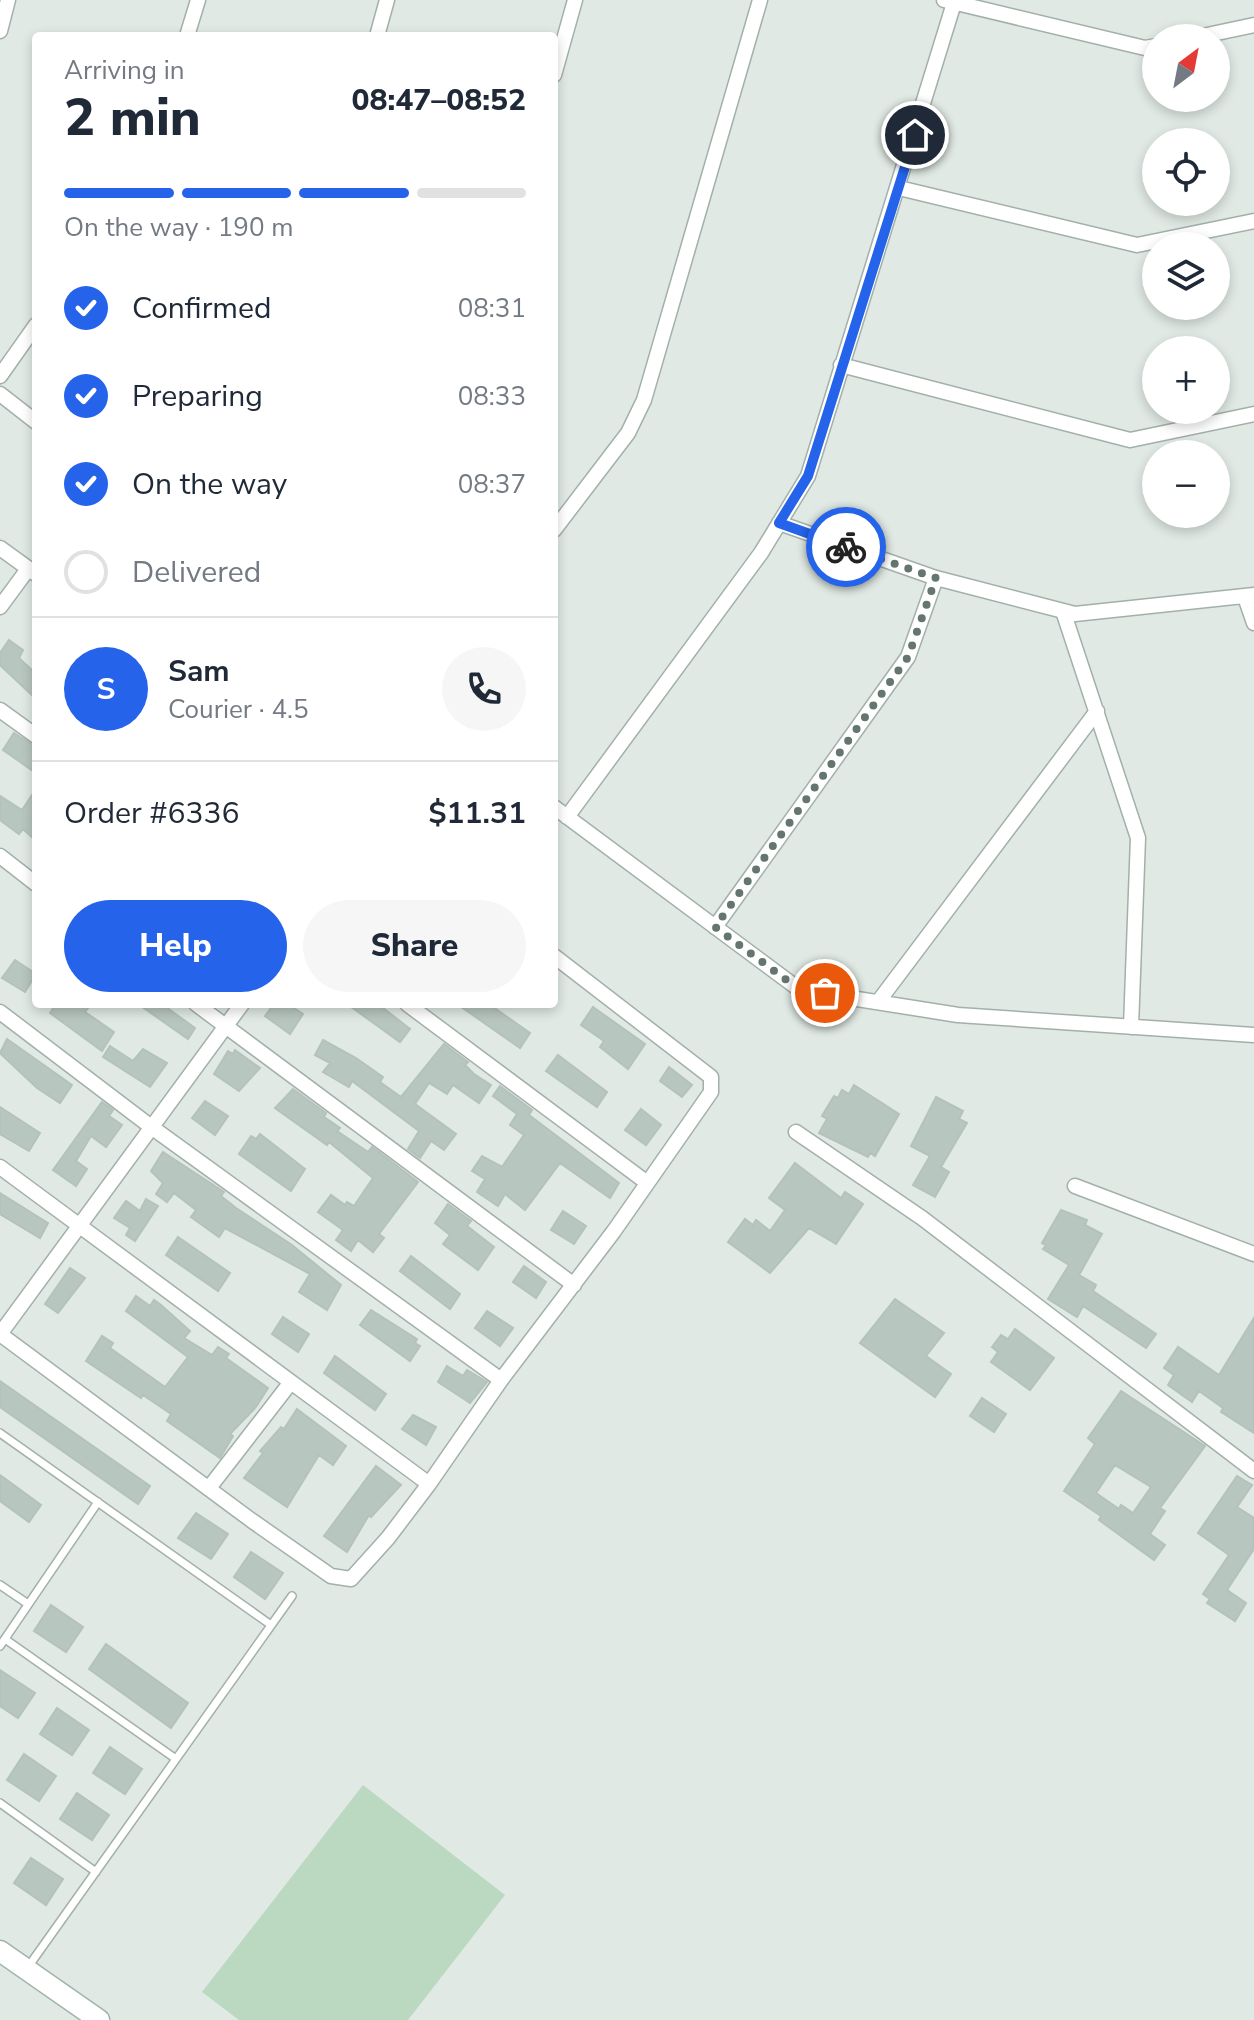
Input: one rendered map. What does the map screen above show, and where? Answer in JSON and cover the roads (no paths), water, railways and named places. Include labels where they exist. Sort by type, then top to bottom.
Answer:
[{"type":"street","points":[[0,31],[8,0]]},
{"type":"street","points":[[188,32],[198,0]]},
{"type":"street","points":[[378,32],[387,0]]},
{"type":"street","points":[[558,61],[575,0]]},
{"type":"street","points":[[558,525],[628,433],[644,400],[760,0]]},
{"type":"street","points":[[567,817],[779,523],[808,476],[899,188],[949,1],[1142,47]]},
{"type":"street","points":[[1230,30],[1254,25]]},
{"type":"street","points":[[899,188],[1137,245],[1254,221]]},
{"type":"street","points":[[0,376],[32,331]]},
{"type":"street","points":[[841,365],[1130,440],[1254,414]]},
{"type":"street","points":[[0,394],[32,419]]},
{"type":"street","points":[[779,523],[936,578],[1075,614],[1250,596],[1254,623]]},
{"type":"street","points":[[0,548],[32,572],[0,607]]},
{"type":"street","points":[[715,927],[908,657],[936,578]]},
{"type":"street","points":[[1063,611],[1138,838],[1131,1027]]},
{"type":"street","points":[[0,710],[32,733]]},
{"type":"street","points":[[878,1002],[1097,711]]},
{"type":"street","points":[[558,810],[800,990],[958,1015],[1254,1035]]},
{"type":"street","points":[[0,856],[32,881]]},
{"type":"street","points":[[239,1008],[0,1334],[331,1576],[351,1579],[381,1548],[429,1484],[711,1092],[711,1077],[558,959]]},
{"type":"street","points":[[201,1008],[574,1285]]},
{"type":"street","points":[[412,1008],[646,1182]]},
{"type":"street","points":[[0,1012],[150,1126],[501,1380]]},
{"type":"street","points":[[796,1132],[947,1237],[1252,1466]]},
{"type":"street","points":[[0,1167],[429,1484]]},
{"type":"street","points":[[1075,1186],[1254,1254]]},
{"type":"street","points":[[209,1488],[291,1382]]},
{"type":"street","points":[[0,1951],[99,2020]]},
{"type":"lane","points":[[0,1433],[271,1625]]},
{"type":"lane","points":[[98,1502],[3,1642],[176,1759]]},
{"type":"lane","points":[[0,1585],[28,1604]]},
{"type":"lane","points":[[27,1969],[292,1596]]},
{"type":"lane","points":[[0,1803],[96,1872]]}]
